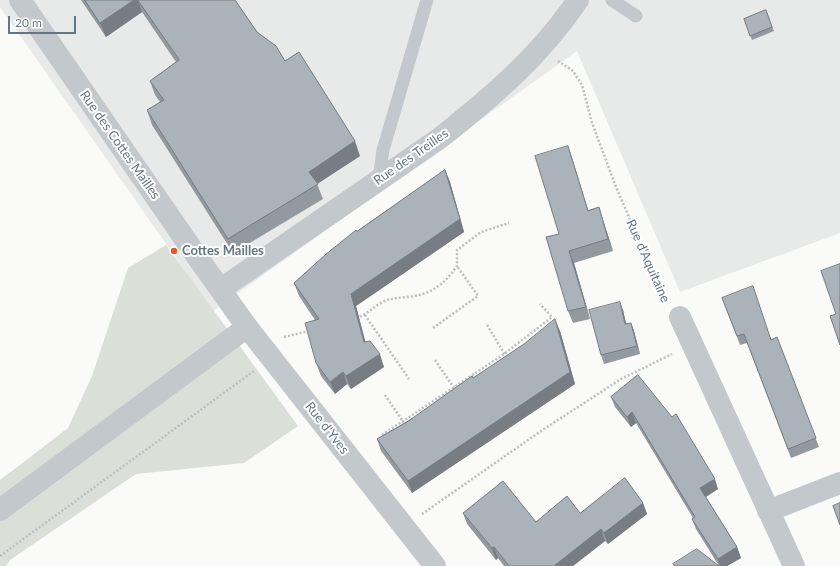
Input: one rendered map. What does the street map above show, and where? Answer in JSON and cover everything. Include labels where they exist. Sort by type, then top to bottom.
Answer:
[{"type":"street","name":"Rue des Cottes Mailles","points":[[20,0],[221,289]]},
{"type":"street","name":"Rue des Treilles","points":[[221,289],[440,138],[469,115],[508,82],[542,48],[578,0]]},
{"type":"street","name":"Rue d'Yves","points":[[221,289],[247,327],[435,566]]},
{"type":"street","points":[[680,318],[794,566]]},
{"type":"street","points":[[0,510],[247,327]]},
{"type":"street","points":[[768,511],[840,483]]},
{"type":"lane","points":[[379,180],[383,150],[427,0]]},
{"type":"lane","points":[[612,0],[636,16]]},
{"type":"path","name":"Rue d'Aquitaine","points":[[542,48],[578,77],[592,123],[622,202],[668,307],[680,318]]},
{"type":"path","points":[[433,328],[478,296],[457,266],[457,250],[481,232],[509,223]]},
{"type":"path","points":[[350,320],[364,315],[390,299],[431,292],[440,286],[457,266]]},
{"type":"path","points":[[382,435],[504,354],[552,317],[540,304]]},
{"type":"path","points":[[364,315],[409,379]]},
{"type":"path","points":[[487,325],[511,364]]},
{"type":"path","points":[[0,556],[266,351],[313,330]]},
{"type":"path","points":[[404,526],[541,431],[621,379],[670,355],[693,347]]},
{"type":"path","points":[[435,360],[457,392]]},
{"type":"path","points":[[385,395],[406,427]]},
{"type":"shaded area","points":[[0,0],[840,0],[840,233],[680,292],[577,51],[213,311],[0,7]]},
{"type":"shaded area","points":[[166,245],[298,426],[244,463],[136,474],[10,560],[6,566],[0,566],[0,480],[68,428],[92,376],[128,268]]},
{"type":"building","points":[[85,0],[134,0],[100,23]]},
{"type":"building","points":[[138,0],[235,0],[257,32],[276,46],[285,61],[299,52],[355,141],[309,172],[318,184],[228,239],[147,110],[164,100],[150,81],[179,60]]},
{"type":"building","points":[[766,10],[772,27],[750,36],[744,19]]},
{"type":"building","points":[[568,146],[588,211],[599,207],[608,239],[569,251],[586,307],[568,311],[546,237],[559,234],[535,156]]},
{"type":"building","points":[[445,170],[460,219],[351,294],[364,342],[370,341],[380,354],[346,376],[343,372],[330,382],[316,363],[305,323],[319,319],[294,283],[356,230],[357,231]]},
{"type":"building","points":[[840,264],[840,345],[830,316],[836,314],[821,271]]},
{"type":"building","points":[[753,286],[771,340],[777,337],[816,438],[788,449],[744,334],[737,336],[722,298]]},
{"type":"building","points":[[620,302],[625,324],[631,323],[637,346],[601,355],[589,310]]},
{"type":"building","points":[[555,319],[570,372],[408,481],[377,439],[407,422],[472,376],[473,378],[524,344]]},
{"type":"building","points":[[638,375],[672,417],[676,414],[715,479],[700,488],[737,547],[718,559],[692,519],[695,517],[632,412],[627,417],[611,397]]},
{"type":"building","points":[[625,478],[643,503],[604,533],[601,529],[554,566],[509,566],[463,513],[503,481],[536,522],[567,496],[580,513]]},
{"type":"building","points":[[840,503],[840,525],[833,506]]},
{"type":"building","points":[[697,549],[719,566],[675,566],[673,564]]},
{"type":"place","name":"Cottes Mailles","points":[[174,251]]}]
